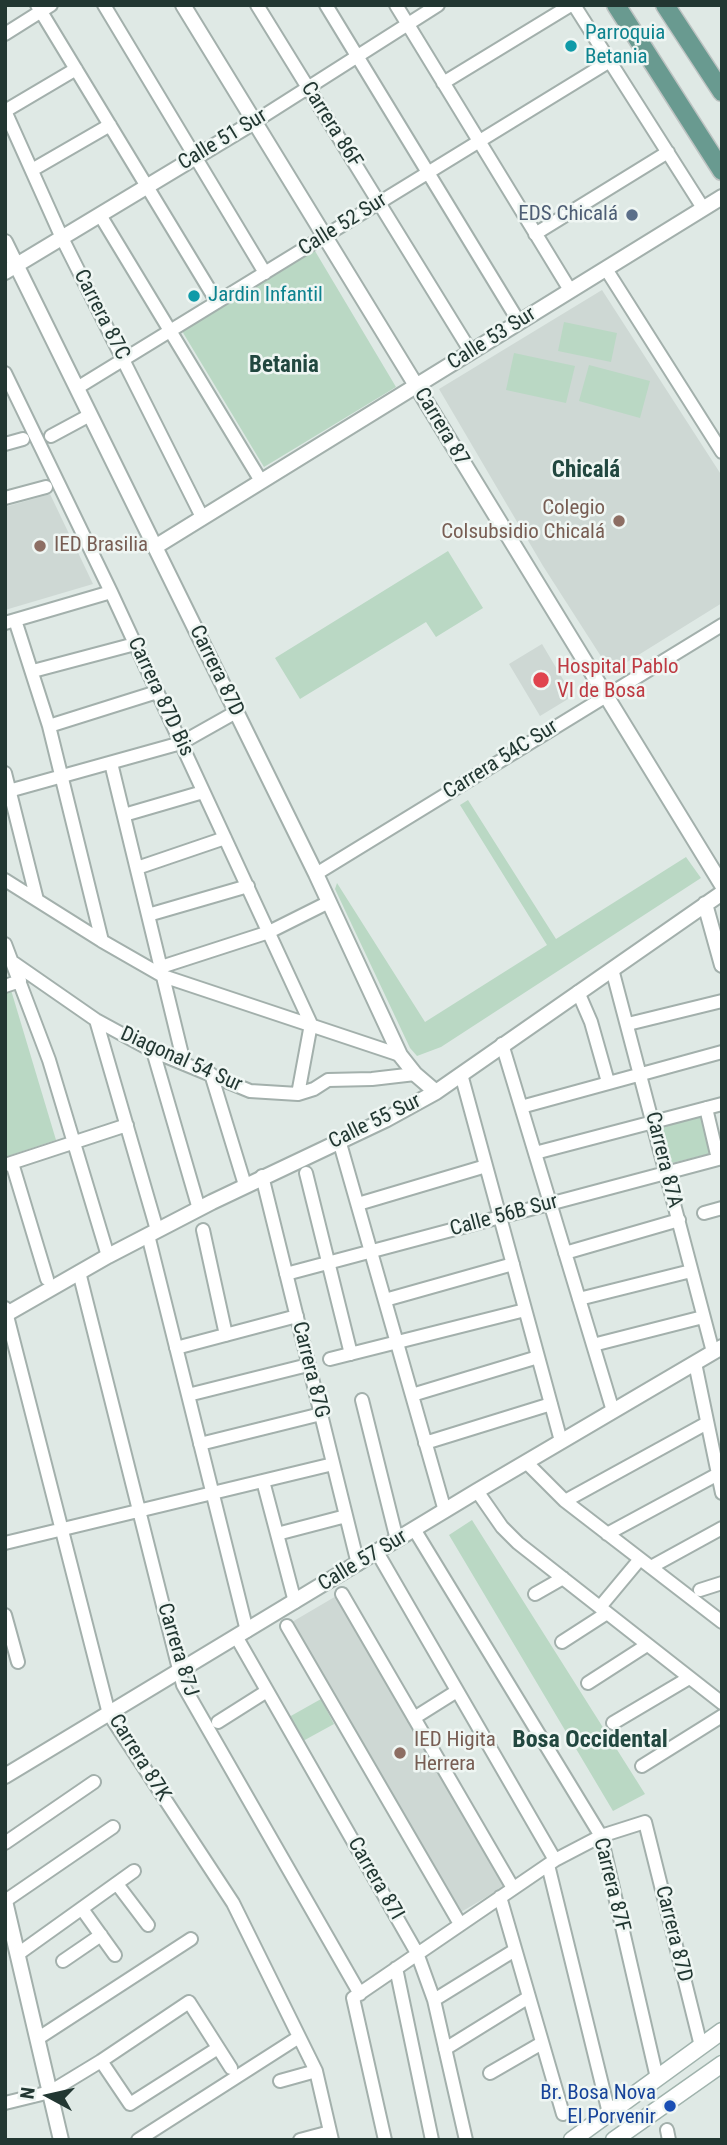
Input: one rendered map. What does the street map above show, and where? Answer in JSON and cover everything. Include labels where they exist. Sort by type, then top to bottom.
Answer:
[{"type":"main road","points":[[617,5],[722,171]]},
{"type":"main road","points":[[665,5],[722,92]]},
{"type":"main road","points":[[572,2140],[722,2031]]},
{"type":"main road","points":[[614,2140],[722,2064]]},
{"type":"street","points":[[104,5],[265,273]]},
{"type":"street","name":"Carrera 87","points":[[183,5],[722,885]]},
{"type":"street","name":"Carrera 86F","points":[[257,5],[471,352]]},
{"type":"street","points":[[326,5],[519,322]]},
{"type":"street","points":[[396,5],[570,290]]},
{"type":"street","name":"Calle 51 Sur","points":[[11,269],[254,122],[438,5]]},
{"type":"street","points":[[443,83],[572,5],[704,208]]},
{"type":"street","points":[[5,34],[43,7],[76,69],[217,302]]},
{"type":"street","name":"Calle 52 Sur","points":[[77,388],[610,61]]},
{"type":"street","points":[[5,111],[76,69]]},
{"type":"street","name":"Carrera 87C","points":[[5,111],[62,238],[202,517]]},
{"type":"street","points":[[32,170],[110,125]]},
{"type":"street","points":[[535,234],[668,152]]},
{"type":"street","name":"Calle 53 Sur","points":[[155,547],[722,197]]},
{"type":"street","points":[[100,215],[261,481]]},
{"type":"street","name":"Carrera 87D","points":[[5,242],[11,269],[77,388],[316,874],[400,1055],[415,1074],[436,1092]]},
{"type":"street","points":[[606,269],[722,452]]},
{"type":"street","name":"Carrera 87D Bis","points":[[5,373],[10,393],[111,592],[311,1024]]},
{"type":"street","points":[[51,436],[90,415]]},
{"type":"street","points":[[5,444],[23,439]]},
{"type":"street","points":[[5,498],[46,487]]},
{"type":"street","points":[[102,941],[49,726],[33,671],[10,621],[111,592]]},
{"type":"street","name":"Carrera 54C Sur","points":[[316,874],[722,625]]},
{"type":"street","points":[[33,671],[135,644]]},
{"type":"street","points":[[49,726],[157,692]]},
{"type":"street","points":[[8,792],[181,743],[236,712]]},
{"type":"street","points":[[111,762],[184,1063]]},
{"type":"street","points":[[5,774],[37,900]]},
{"type":"street","points":[[124,815],[203,792]]},
{"type":"street","points":[[136,868],[225,838]]},
{"type":"street","points":[[5,880],[102,941],[162,972],[400,1055]]},
{"type":"street","points":[[148,915],[247,886]]},
{"type":"street","name":"Calle 55 Sur","points":[[6,1312],[262,1176],[436,1092],[722,892]]},
{"type":"street","points":[[162,972],[269,932],[329,902]]},
{"type":"street","points":[[705,904],[720,949],[722,965]]},
{"type":"street","points":[[5,944],[8,960],[20,981],[49,1060],[107,1256]]},
{"type":"street","name":"Diagonal 54 Sur","points":[[8,960],[96,1020],[153,1051],[250,1091],[298,1094],[314,1089],[328,1080],[415,1074]]},
{"type":"street","name":"Carrera 87A","points":[[612,969],[703,1317],[717,1350]]},
{"type":"street","points":[[5,986],[20,981]]},
{"type":"street","points":[[578,992],[591,1022],[608,1082]]},
{"type":"street","points":[[628,1024],[722,1001]]},
{"type":"street","name":"Carrera 87I","points":[[96,1020],[127,1125],[153,1233],[176,1348],[212,1493],[242,1634],[267,1691],[417,1953],[434,2000],[466,2140]]},
{"type":"street","points":[[298,1094],[311,1024]]},
{"type":"street","points":[[502,1044],[613,1411]]},
{"type":"street","points":[[153,1051],[199,1209]]},
{"type":"street","points":[[521,1107],[722,1052]]},
{"type":"street","points":[[211,1074],[245,1185]]},
{"type":"street","points":[[461,1074],[561,1441]]},
{"type":"street","points":[[535,1153],[722,1104]]},
{"type":"street","points":[[706,1108],[720,1158]]},
{"type":"street","points":[[47,1279],[9,1164],[127,1125]]},
{"type":"street","points":[[340,1140],[444,1511]]},
{"type":"street","name":"Calle 56B Sur","points":[[286,1275],[720,1158]]},
{"type":"street","points":[[358,1204],[486,1166]]},
{"type":"street","points":[[306,1174],[351,1354]]},
{"type":"street","name":"Carrera 87G","points":[[262,1176],[358,1564]]},
{"type":"street","points":[[704,1213],[722,1208]]},
{"type":"street","points":[[565,1253],[678,1220]]},
{"type":"street","points":[[203,1230],[226,1335]]},
{"type":"street","points":[[385,1300],[513,1264]]},
{"type":"street","points":[[579,1299],[691,1271]]},
{"type":"street","name":"Carrera 87J","points":[[79,1272],[180,1672],[188,1694],[357,1996],[385,2140]]},
{"type":"street","points":[[330,1359],[525,1310]]},
{"type":"street","name":"Carrera 87K","points":[[6,1312],[109,1714],[233,1903],[316,2071],[331,2136]]},
{"type":"street","points":[[176,1348],[296,1316]]},
{"type":"street","points":[[593,1345],[703,1317]]},
{"type":"street","name":"Calle 57 Sur","points":[[5,1776],[477,1491],[717,1350]]},
{"type":"street","points":[[412,1395],[538,1357]]},
{"type":"street","points":[[695,1363],[722,1493]]},
{"type":"street","points":[[188,1395],[309,1365]]},
{"type":"street","points":[[362,1401],[397,1540]]},
{"type":"street","points":[[425,1443],[551,1404]]},
{"type":"street","points":[[200,1444],[321,1414]]},
{"type":"street","points":[[565,1501],[707,1423]]},
{"type":"street","points":[[526,1462],[565,1501],[722,1622]]},
{"type":"street","points":[[5,1543],[333,1464]]},
{"type":"street","points":[[607,1534],[718,1474]]},
{"type":"street","points":[[263,1481],[295,1602]]},
{"type":"street","points":[[477,1491],[510,1536],[722,1703]]},
{"type":"street","points":[[277,1534],[346,1516]]},
{"type":"street","points":[[562,1642],[604,1610],[646,1563],[722,1528]]},
{"type":"street","name":"Carrera 87F","points":[[414,1529],[601,1836],[657,2078]]},
{"type":"street","points":[[377,1552],[551,1862],[609,2113]]},
{"type":"street","points":[[535,1594],[563,1578]]},
{"type":"street","points":[[700,1590],[722,1583]]},
{"type":"street","points":[[342,1594],[513,1888]]},
{"type":"street","points":[[5,1615],[18,1662]]},
{"type":"street","points":[[287,1626],[460,1924]]},
{"type":"street","points":[[588,1683],[647,1645]]},
{"type":"street","points":[[613,1723],[689,1678]]},
{"type":"street","points":[[218,1721],[267,1691]]},
{"type":"street","points":[[414,1718],[457,1691]]},
{"type":"street","points":[[642,1766],[722,1716]]},
{"type":"street","points":[[5,1843],[94,1782]]},
{"type":"street","name":"Carrera 87D","points":[[601,1836],[645,1822],[701,2046]]},
{"type":"street","points":[[61,2140],[12,1947],[5,1901],[113,1827]]},
{"type":"street","points":[[357,1996],[551,1862],[601,1836]]},
{"type":"street","points":[[12,1947],[82,1909],[134,1871]]},
{"type":"street","points":[[117,1884],[148,1925]]},
{"type":"street","points":[[500,1897],[563,2115]]},
{"type":"street","points":[[82,1909],[115,1955]]},
{"type":"street","points":[[63,1961],[101,1935]]},
{"type":"street","points":[[37,2039],[191,1939]]},
{"type":"street","points":[[434,2000],[515,1950]]},
{"type":"street","points":[[396,1968],[432,2140]]},
{"type":"street","points":[[445,2049],[529,1997]]},
{"type":"street","points":[[5,2103],[50,2092],[189,2001],[231,2068]]},
{"type":"street","points":[[138,2140],[299,2037]]},
{"type":"street","points":[[490,2073],[542,2043]]},
{"type":"street","points":[[101,2061],[130,2105],[218,2048]]},
{"type":"street","points":[[279,2081],[316,2071]]},
{"type":"street","points":[[300,2140],[331,2136]]},
{"type":"shaded area","name":"Colegio Colsubsidio Chicalá","points":[[602,290],[722,476],[722,603],[611,672],[543,566],[439,389]]},
{"type":"shaded area","name":"IED Brasilia","points":[[50,494],[93,584],[5,610],[5,507]]},
{"type":"shaded area","name":"Hospital Pablo VI de Bosa","points":[[542,644],[573,696],[540,716],[509,664]]},
{"type":"shaded area","name":"IED Higita Herrera","points":[[338,1595],[507,1885],[461,1912],[292,1622]]},
{"type":"green space","points":[[315,251],[396,387],[264,467],[182,331]]},
{"type":"green space","points":[[564,322],[617,333],[611,362],[558,351]]},
{"type":"green space","points":[[514,353],[575,366],[566,403],[506,390]]},
{"type":"green space","points":[[589,365],[650,381],[640,418],[579,401]]},
{"type":"green space","points":[[448,551],[483,608],[436,637],[426,622],[300,699],[275,658]]},
{"type":"green space","points":[[468,800],[556,939],[686,857],[701,878],[441,1047],[417,1056],[410,1048],[335,889],[337,883],[425,1022],[547,945],[460,805]]},
{"type":"green space","points":[[11,990],[56,1140],[5,1157],[5,992]]},
{"type":"green space","points":[[702,1113],[712,1153],[668,1164],[658,1124]]},
{"type":"green space","points":[[472,1520],[645,1794],[613,1811],[449,1535]]},
{"type":"green space","points":[[321,1699],[334,1724],[303,1741],[289,1717]]},
{"type":"place","name":"Parroquia Betania","points":[[571,46]]},
{"type":"place","name":"EDS Chicalá","points":[[632,215]]},
{"type":"place","name":"Jardin Infantil","points":[[194,296]]},
{"type":"place","name":"Colegio Colsubsidio Chicalá","points":[[619,521]]},
{"type":"place","name":"IED Brasilia","points":[[40,546]]},
{"type":"place","name":"Hospital Pablo VI de Bosa","points":[[541,680]]},
{"type":"place","name":"IED Higita Herrera","points":[[400,1753]]},
{"type":"place","name":"Br. Bosa Nova El Porvenir","points":[[670,2106]]},
{"type":"district","name":"Betania","points":[[284,366]]},
{"type":"district","name":"Chicalá","points":[[586,471]]},
{"type":"district","name":"Bosa Occidental","points":[[590,1741]]}]
